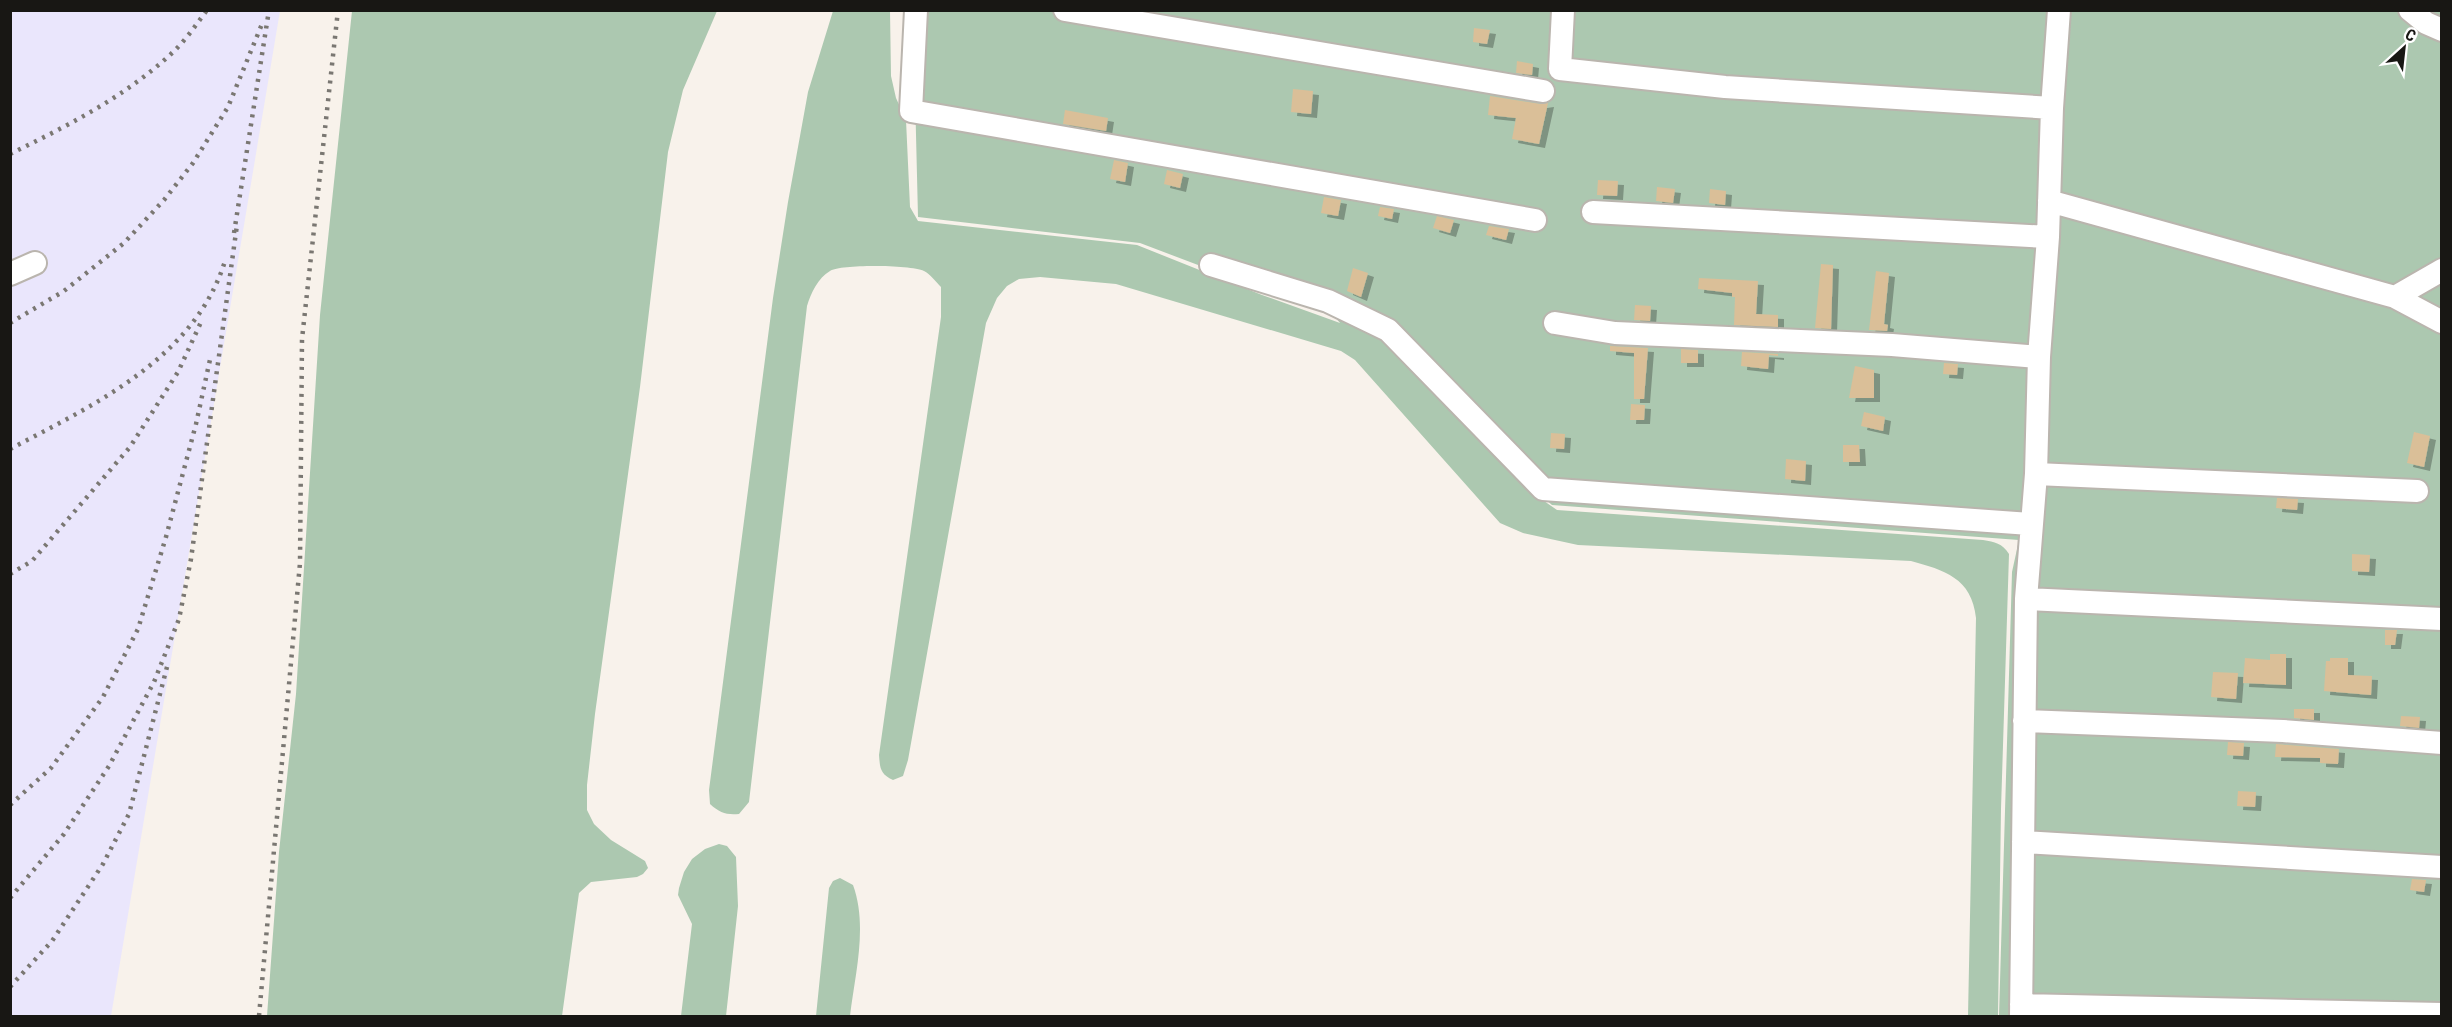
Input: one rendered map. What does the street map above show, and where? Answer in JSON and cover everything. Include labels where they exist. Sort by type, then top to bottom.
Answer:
[{"type":"street","points":[[916,10],[911,111],[1535,220]]},
{"type":"street","points":[[1065,10],[1544,91]]},
{"type":"street","points":[[1563,10],[1560,69],[1725,87],[2052,108]]},
{"type":"street","points":[[2059,10],[2052,108],[2048,237],[2039,357],[2036,474],[2030,524],[2026,599],[2021,1011],[2442,1014]]},
{"type":"street","points":[[2410,10],[2426,23],[2442,30]]},
{"type":"street","points":[[2049,201],[2395,297],[2442,322]]},
{"type":"street","points":[[1593,212],[2048,237]]},
{"type":"street","points":[[10,274],[35,263]]},
{"type":"street","points":[[1211,265],[1328,301],[1388,330],[1543,489],[2030,524]]},
{"type":"street","points":[[2395,297],[2442,270]]},
{"type":"street","points":[[1555,323],[1615,333],[1892,345],[2039,357]]},
{"type":"street","points":[[2036,474],[2417,491]]},
{"type":"street","points":[[2026,599],[2442,619]]},
{"type":"street","points":[[2024,721],[2283,731],[2442,743]]},
{"type":"street","points":[[2023,842],[2442,867]]},
{"type":"shaded area","points":[[10,11],[280,11],[111,1016],[11,1016]]},
{"type":"green space","points":[[352,11],[717,11],[683,90],[668,152],[640,387],[587,785],[587,810],[594,824],[611,840],[645,861],[648,868],[637,877],[591,882],[579,893],[562,1016],[267,1016],[279,852],[296,694],[320,315]]},
{"type":"green space","points":[[833,11],[890,11],[891,76],[896,98],[906,120],[910,207],[918,221],[1137,245],[1262,295],[1340,323],[1335,317],[1140,243],[918,217],[913,11],[2441,11],[2441,1016],[1999,1016],[2012,572],[2019,540],[1552,505],[1509,467],[1531,492],[1557,510],[1983,540],[2004,547],[2009,554],[2001,809],[1998,1016],[1968,1016],[1976,618],[1969,593],[1954,578],[1935,568],[1911,561],[1578,545],[1523,533],[1500,523],[1355,360],[1341,351],[1116,284],[1040,277],[1019,279],[1007,286],[997,298],[986,323],[908,760],[903,776],[893,780],[882,770],[879,755],[941,317],[941,287],[924,271],[891,267],[861,266],[837,269],[830,271],[819,282],[807,306],[749,802],[739,814],[727,814],[717,810],[710,804],[709,790],[773,298],[808,92]]},
{"type":"green space","points":[[719,844],[727,846],[736,857],[738,906],[726,1016],[681,1016],[692,924],[678,895],[679,888],[684,872],[692,859],[705,849]]},
{"type":"green space","points":[[840,878],[853,885],[860,917],[859,950],[850,1016],[816,1016],[829,888],[833,881]]},
{"type":"building","points":[[1474,28],[1490,30],[1487,44],[1473,42]]},
{"type":"building","points":[[1517,61],[1533,64],[1532,75],[1516,73]]},
{"type":"building","points":[[1293,89],[1313,91],[1311,114],[1291,112]]},
{"type":"building","points":[[1490,96],[1541,104],[1548,103],[1539,144],[1512,139],[1516,118],[1488,115]]},
{"type":"building","points":[[1065,110],[1108,118],[1106,131],[1063,124]]},
{"type":"building","points":[[1114,160],[1128,163],[1125,182],[1110,179]]},
{"type":"building","points":[[1167,170],[1183,174],[1180,188],[1164,184]]},
{"type":"building","points":[[1598,180],[1618,181],[1617,196],[1597,195]]},
{"type":"building","points":[[1657,187],[1675,189],[1673,203],[1656,201]]},
{"type":"building","points":[[1710,189],[1726,191],[1725,205],[1709,203]]},
{"type":"building","points":[[1324,197],[1341,200],[1338,216],[1321,213]]},
{"type":"building","points":[[1380,207],[1394,209],[1392,219],[1378,216]]},
{"type":"building","points":[[1437,216],[1454,220],[1450,233],[1433,228]]},
{"type":"building","points":[[1489,226],[1509,229],[1506,240],[1486,235]]},
{"type":"building","points":[[1821,264],[1833,265],[1831,329],[1815,328]]},
{"type":"building","points":[[1353,268],[1368,273],[1361,297],[1347,291]]},
{"type":"building","points":[[1876,271],[1889,273],[1884,324],[1888,325],[1887,331],[1869,330]]},
{"type":"building","points":[[1699,278],[1758,281],[1756,314],[1778,315],[1778,327],[1734,325],[1735,297],[1732,297],[1732,293],[1698,289]]},
{"type":"building","points":[[1635,305],[1651,306],[1650,321],[1634,320]]},
{"type":"building","points":[[1610,346],[1648,348],[1644,399],[1634,399],[1634,353],[1610,351]]},
{"type":"building","points":[[1681,349],[1698,350],[1698,363],[1681,363]]},
{"type":"building","points":[[1742,352],[1778,354],[1778,356],[1769,355],[1768,369],[1741,366]]},
{"type":"building","points":[[1944,363],[1958,364],[1957,375],[1943,374]]},
{"type":"building","points":[[1855,366],[1874,370],[1874,398],[1849,398]]},
{"type":"building","points":[[1631,404],[1645,405],[1644,420],[1630,420]]},
{"type":"building","points":[[1864,412],[1885,417],[1883,431],[1861,426]]},
{"type":"building","points":[[2414,432],[2430,436],[2424,467],[2407,463]]},
{"type":"building","points":[[1551,433],[1565,434],[1564,449],[1550,448]]},
{"type":"building","points":[[1843,445],[1859,445],[1860,462],[1843,462]]},
{"type":"building","points":[[1786,459],[1806,461],[1805,481],[1785,479]]},
{"type":"building","points":[[2277,498],[2298,499],[2297,510],[2276,508]]},
{"type":"building","points":[[2352,554],[2370,555],[2369,572],[2352,571]]},
{"type":"building","points":[[2385,630],[2397,630],[2395,645],[2385,645]]},
{"type":"building","points":[[2270,654],[2286,654],[2286,685],[2243,683],[2245,658],[2270,660]]},
{"type":"building","points":[[2330,658],[2348,658],[2348,675],[2372,676],[2371,695],[2324,691],[2326,661],[2330,661]]},
{"type":"building","points":[[2213,672],[2238,673],[2236,699],[2211,697]]},
{"type":"building","points":[[2294,709],[2314,709],[2314,720],[2294,718]]},
{"type":"building","points":[[2401,716],[2420,717],[2419,728],[2400,726]]},
{"type":"building","points":[[2228,742],[2244,743],[2243,756],[2227,755]]},
{"type":"building","points":[[2276,744],[2339,749],[2338,764],[2320,763],[2320,758],[2275,757]]},
{"type":"building","points":[[2238,791],[2256,792],[2255,807],[2237,806]]},
{"type":"building","points":[[2412,879],[2426,880],[2424,892],[2410,890]]},
{"type":"railway","points":[[10,154],[74,121],[135,83],[177,48],[207,10]]},
{"type":"railway","points":[[234,233],[269,10]]},
{"type":"railway","points":[[259,1016],[300,563],[302,339],[338,10]]},
{"type":"railway","points":[[10,323],[64,291],[124,243],[164,200],[193,163],[228,107],[262,24]]},
{"type":"railway","points":[[10,898],[64,834],[109,766],[154,682],[179,619],[191,559],[237,225]]},
{"type":"railway","points":[[10,449],[107,396],[166,352],[191,325],[211,295],[225,261]]},
{"type":"railway","points":[[10,574],[32,561],[130,447],[178,372],[202,320]]},
{"type":"railway","points":[[10,805],[51,768],[103,697],[138,629],[166,537],[196,424],[211,355]]},
{"type":"railway","points":[[10,987],[52,941],[103,864],[129,814],[168,663]]}]
